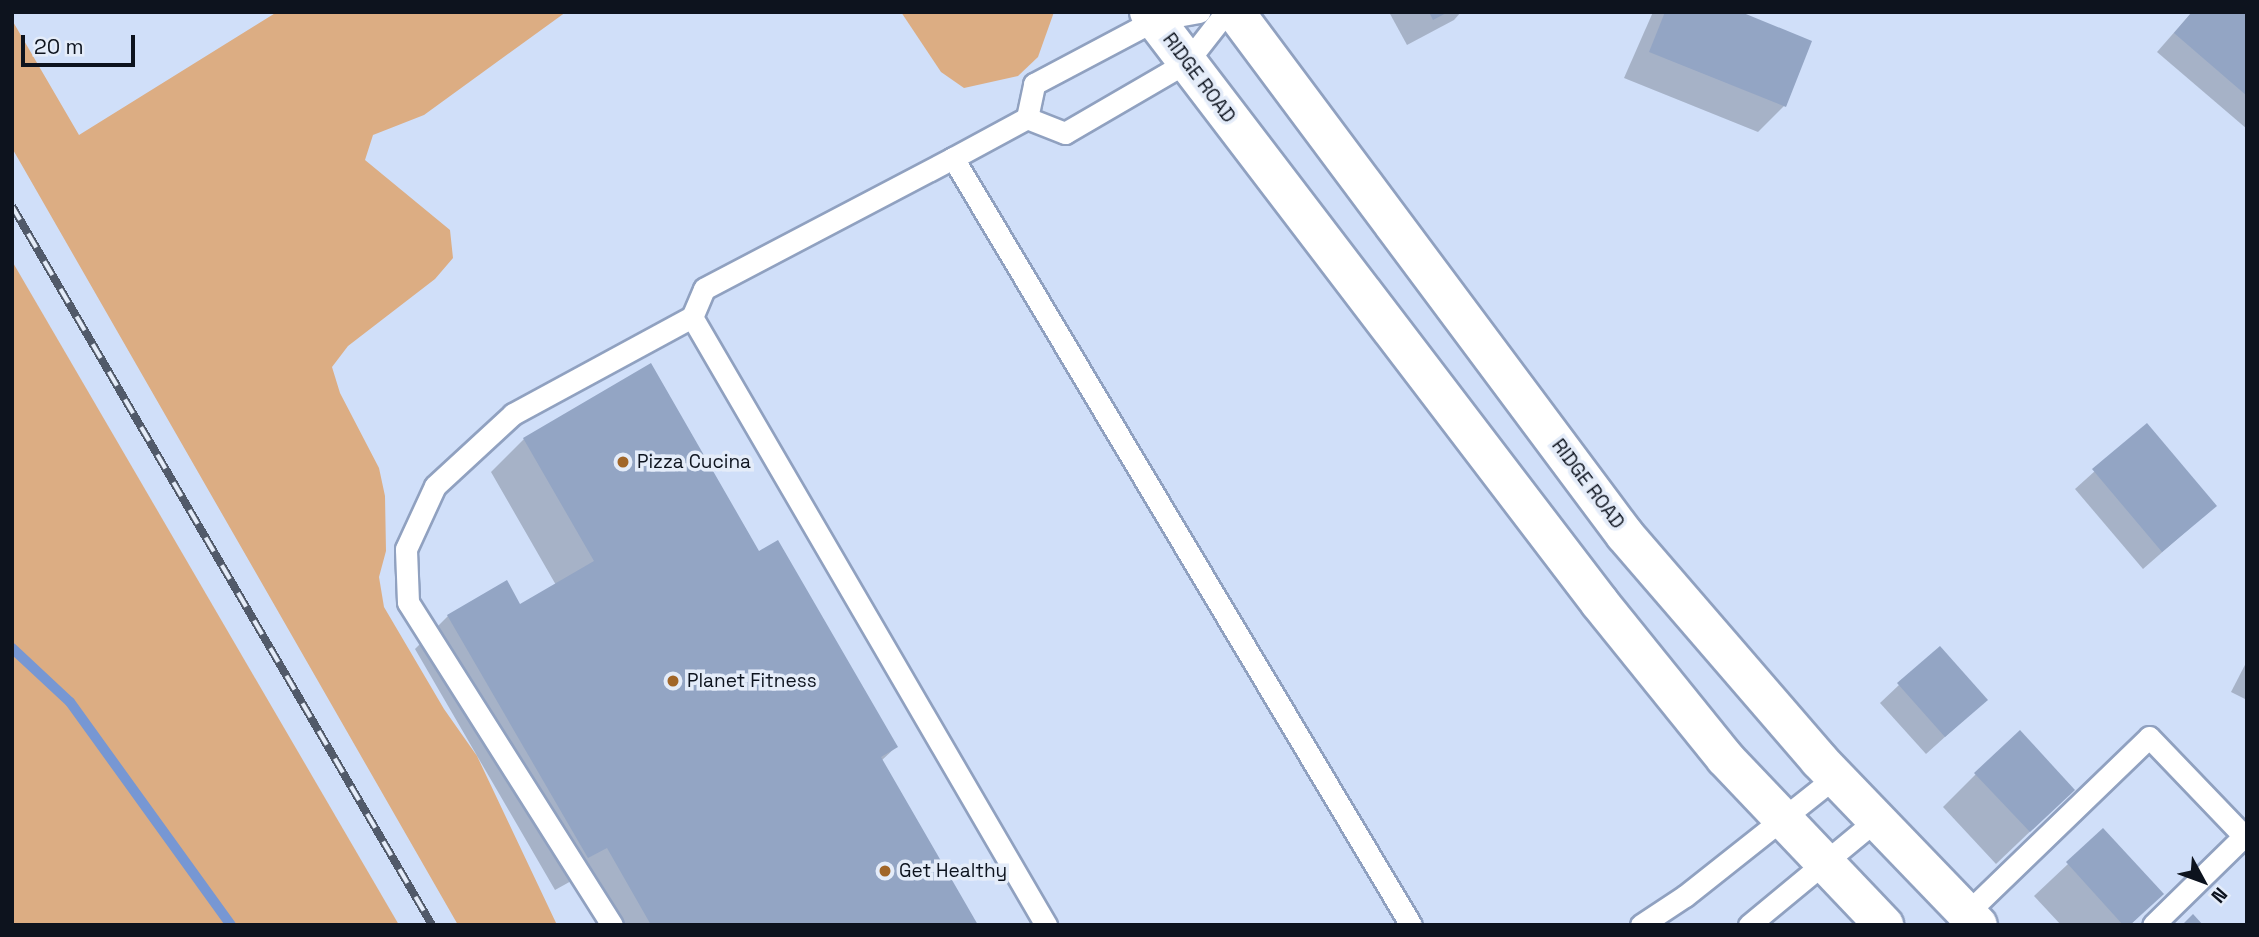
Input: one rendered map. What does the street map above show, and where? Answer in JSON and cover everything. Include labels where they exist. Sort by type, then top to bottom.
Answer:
[{"type":"main road","name":"RIDGE ROAD","points":[[1235,12],[1625,535],[1835,777],[1973,919]]},
{"type":"main road","name":"RIDGE ROAD","points":[[1152,16],[1600,603],[1725,758],[1884,925]]},
{"type":"lane","points":[[1027,118],[1034,84],[1152,16],[1199,12]]},
{"type":"lane","points":[[612,925],[408,602],[406,549],[435,486],[513,414],[692,317],[704,289],[1027,118],[1065,133],[1187,62],[1226,12]]},
{"type":"lane","points":[[953,158],[1411,925]]},
{"type":"lane","points":[[692,317],[1046,925]]},
{"type":"lane","points":[[1973,919],[2149,737],[2244,836],[2153,925]]},
{"type":"lane","points":[[1642,925],[1685,896],[1835,777]]},
{"type":"lane","points":[[1749,925],[1876,820]]},
{"type":"shaded area","points":[[277,12],[566,12],[424,115],[373,135],[365,160],[450,230],[453,258],[435,279],[348,346],[332,367],[340,393],[379,468],[385,496],[386,551],[379,577],[384,607],[444,709],[477,756],[557,925],[458,925],[12,148],[12,20],[79,135]]},
{"type":"shaded area","points":[[901,12],[1054,12],[1038,57],[1018,76],[964,88],[941,72]]},
{"type":"shaded area","points":[[12,261],[399,925],[12,925]]},
{"type":"building","points":[[1429,12],[1448,12],[1433,20]]},
{"type":"building","points":[[1665,12],[1741,12],[1812,41],[1786,107],[1649,52]]},
{"type":"building","points":[[2192,12],[2247,12],[2247,96],[2174,33]]},
{"type":"building","name":"Planet Fitness","points":[[651,363],[759,551],[778,540],[898,747],[881,757],[978,925],[651,925],[607,848],[588,858],[447,615],[507,580],[520,604],[594,561],[523,438]]},
{"type":"building","points":[[2147,423],[2217,506],[2162,552],[2092,469]]},
{"type":"building","points":[[1940,646],[1988,700],[1945,737],[1897,683]]},
{"type":"building","points":[[2020,730],[2075,790],[2030,832],[1974,773]]},
{"type":"building","points":[[2103,828],[2164,894],[2130,925],[2123,925],[2066,862]]},
{"type":"building","points":[[2193,914],[2203,925],[2182,925]]},
{"type":"waterway","points":[[12,648],[70,702],[231,925]]},
{"type":"railway","points":[[12,206],[432,925]]},
{"type":"place","name":"Pizza Cucina","points":[[623,462]]},
{"type":"place","name":"Planet Fitness","points":[[673,681]]},
{"type":"place","name":"Get Healthy","points":[[885,871]]}]
